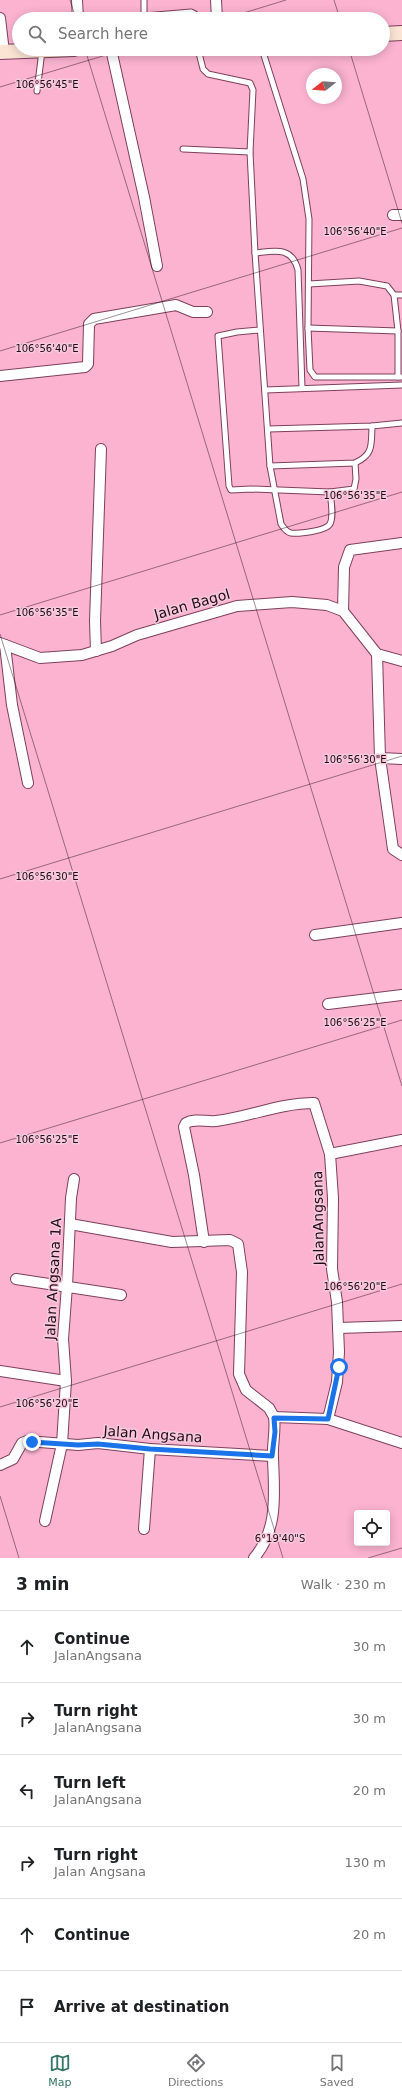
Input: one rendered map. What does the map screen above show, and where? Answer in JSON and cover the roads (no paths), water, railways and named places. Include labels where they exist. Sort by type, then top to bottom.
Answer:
[{"type":"main road","points":[[390,34],[402,33]]},
{"type":"main road","points":[[2,52],[12,52]]},
{"type":"street","points":[[77,0],[78,12]]},
{"type":"street","points":[[216,0],[217,12]]},
{"type":"street","points":[[0,18],[2,52]]},
{"type":"street","points":[[113,56],[144,197],[157,266]]},
{"type":"street","points":[[0,376],[85,367],[88,364],[89,324],[94,319],[176,305],[193,312],[207,312]]},
{"type":"street","points":[[96,651],[95,621],[101,450]]},
{"type":"street","points":[[402,543],[350,550],[344,567],[343,611],[377,654],[402,661]]},
{"type":"street","name":"Jalan Bagol","points":[[3,644],[40,658],[75,655],[96,651],[137,635],[237,606],[292,602],[327,605],[343,611]]},
{"type":"street","points":[[3,644],[12,705],[28,783]]},
{"type":"street","points":[[377,654],[380,758],[393,849],[402,855]]},
{"type":"street","points":[[380,758],[402,759]]},
{"type":"street","points":[[315,935],[402,923]]},
{"type":"street","points":[[328,1004],[402,995]]},
{"type":"street","points":[[204,1242],[194,1175],[184,1127],[186,1123],[190,1121],[216,1121],[289,1105],[314,1103],[330,1154]]},
{"type":"street","name":"JalanAngsana","points":[[328,1419],[339,1367],[337,1302],[332,1269],[334,1198],[330,1154],[402,1140]]},
{"type":"street","name":"Jalan Angsana 1A","points":[[62,1444],[66,1381],[63,1339],[74,1180]]},
{"type":"street","points":[[70,1224],[172,1242],[230,1240],[238,1244],[242,1272],[240,1374],[246,1390],[269,1408],[274,1418],[275,1432],[272,1456],[275,1489],[272,1516],[264,1543],[254,1558]]},
{"type":"street","points":[[16,1278],[121,1294]]},
{"type":"street","points":[[338,1328],[402,1326]]},
{"type":"street","points":[[0,1371],[66,1381]]},
{"type":"street","points":[[274,1418],[328,1419],[402,1443]]},
{"type":"street","name":"Jalan Angsana","points":[[0,1465],[12,1459],[22,1443],[27,1441],[62,1444],[98,1444],[150,1449],[272,1456]]},
{"type":"street","points":[[46,1521],[62,1444]]},
{"type":"street","points":[[144,1529],[150,1449]]},
{"type":"lane","points":[[144,0],[144,12]]},
{"type":"lane","points":[[37,91],[41,56]]},
{"type":"lane","points":[[200,56],[203,69],[208,74],[250,83],[253,90],[254,104],[250,152],[255,253],[270,466],[273,489],[282,524],[286,530],[291,533],[323,530],[329,525],[331,520],[330,492]]},
{"type":"lane","points":[[264,56],[303,179],[309,219],[308,328],[310,370],[316,377],[400,377],[398,331],[394,295],[387,286],[359,281],[309,284]]},
{"type":"lane","points":[[183,149],[250,152]]},
{"type":"lane","points":[[255,253],[284,252],[292,257],[296,262],[298,270],[302,388]]},
{"type":"lane","points":[[394,295],[402,295]]},
{"type":"lane","points":[[308,328],[398,331]]},
{"type":"lane","points":[[260,330],[237,332],[218,336],[229,486],[234,491],[251,488],[330,492],[354,489],[356,479],[355,463]]},
{"type":"lane","points":[[265,390],[402,384]]},
{"type":"lane","points":[[268,429],[372,426],[402,423]]},
{"type":"lane","points":[[270,466],[355,463],[365,457],[370,450],[372,426]]}]
